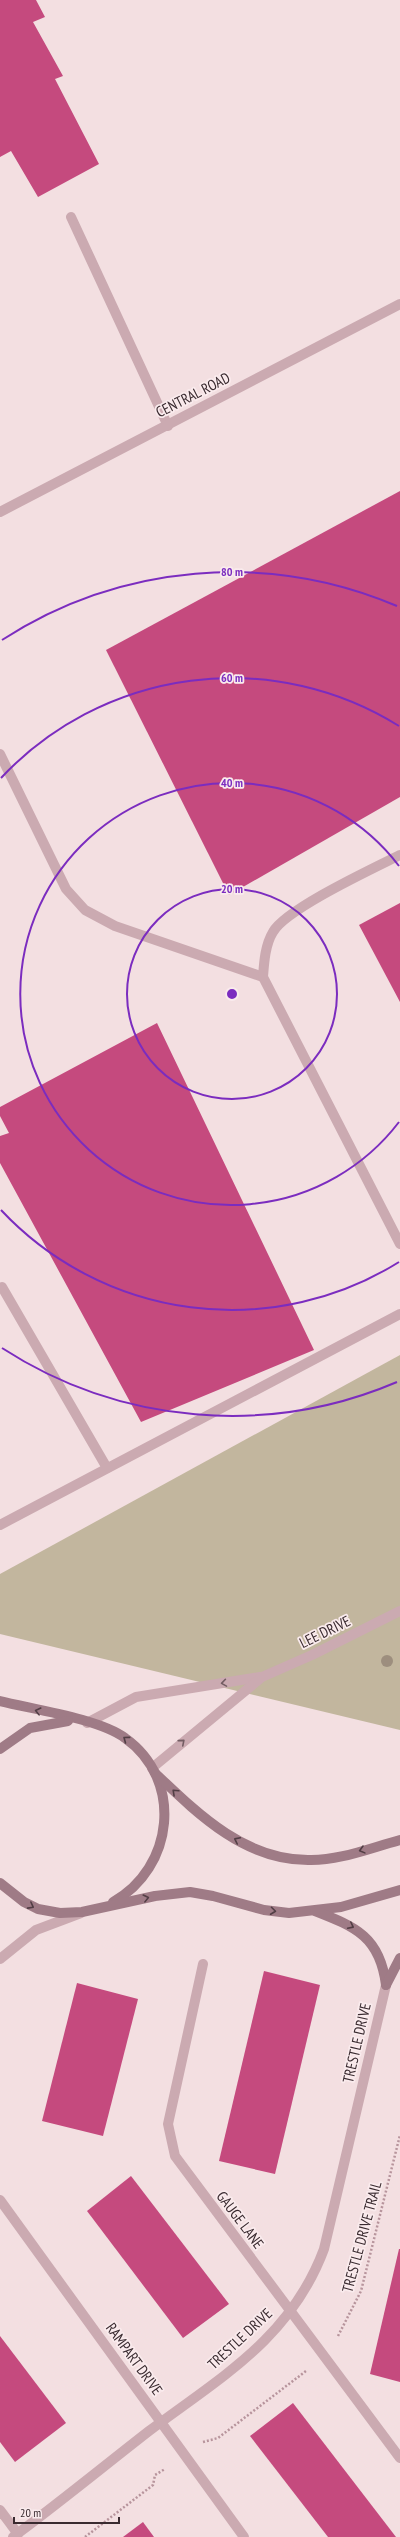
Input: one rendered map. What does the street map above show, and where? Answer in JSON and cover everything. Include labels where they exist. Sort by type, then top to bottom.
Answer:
[{"type":"main road","points":[[0,1701],[101,1725],[124,1737],[142,1753],[154,1771],[194,1810],[228,1836],[254,1849],[282,1858],[308,1860],[334,1858],[400,1840]]},
{"type":"main road","points":[[0,1749],[30,1728],[50,1722],[76,1720]]},
{"type":"main road","points":[[108,1905],[125,1895],[140,1882],[158,1854],[165,1823],[165,1806],[154,1771]]},
{"type":"main road","points":[[0,1883],[24,1902],[38,1909],[60,1913],[82,1912],[154,1896],[190,1892],[213,1896],[264,1910],[289,1913],[341,1907],[400,1890]]},
{"type":"main road","points":[[315,1911],[349,1925],[366,1937],[380,1958],[386,1986]]},
{"type":"main road","points":[[386,1986],[400,1958]]},
{"type":"street","points":[[71,217],[168,426]]},
{"type":"street","name":"CENTRAL ROAD","points":[[0,512],[168,426],[400,304]]},
{"type":"street","points":[[0,754],[66,889],[85,910],[115,926],[263,977]]},
{"type":"street","points":[[400,855],[290,914],[272,932],[265,956],[263,977],[400,1244]]},
{"type":"street","points":[[0,1288],[2,1287],[106,1468]]},
{"type":"street","points":[[0,1525],[400,1314]]},
{"type":"street","name":"LEE DRIVE","points":[[262,1677],[312,1655],[400,1611]]},
{"type":"street","points":[[87,1722],[136,1697],[262,1677]]},
{"type":"street","points":[[154,1771],[199,1727],[262,1677]]},
{"type":"street","points":[[0,1959],[36,1930],[82,1912]]},
{"type":"street","name":"GAUGE LANE","points":[[203,1964],[168,2124],[171,2144],[180,2164],[400,2458]]},
{"type":"street","name":"TRESTLE DRIVE","points":[[17,2536],[162,2422],[232,2370],[276,2330],[309,2285],[324,2249],[386,1986]]},
{"type":"street","name":"RAMPART DRIVE","points":[[0,2200],[244,2537]]},
{"type":"street","points":[[0,2510],[17,2536]]},
{"type":"path","name":"TRESTLE DRIVE TRAIL","points":[[334,2341],[344,2329],[361,2291],[400,2135]]},
{"type":"path","points":[[207,2439],[218,2438],[310,2368]]},
{"type":"path","points":[[85,2537],[153,2485],[155,2475]]},
{"type":"shaded area","points":[[400,1355],[400,1730],[0,1634],[0,1574]]},
{"type":"building","points":[[0,0],[36,0],[45,17],[33,22],[63,76],[55,79],[99,164],[38,197],[11,151],[0,157]]},
{"type":"building","points":[[400,491],[400,797],[229,895],[106,650]]},
{"type":"building","points":[[400,903],[400,1002],[359,925]]},
{"type":"building","points":[[157,1023],[314,1350],[141,1422],[0,1163],[0,1136],[9,1133],[0,1116],[0,1107]]},
{"type":"building","points":[[264,1971],[320,1985],[275,2174],[219,2161]]},
{"type":"building","points":[[77,1983],[138,1999],[103,2136],[42,2121]]},
{"type":"building","points":[[131,2176],[229,2304],[183,2338],[87,2211]]},
{"type":"building","points":[[400,2249],[400,2382],[370,2374]]},
{"type":"building","points":[[0,2336],[66,2423],[15,2462],[0,2442]]},
{"type":"building","points":[[293,2403],[396,2537],[328,2537],[250,2436]]},
{"type":"building","points":[[143,2522],[154,2537],[123,2537]]}]
